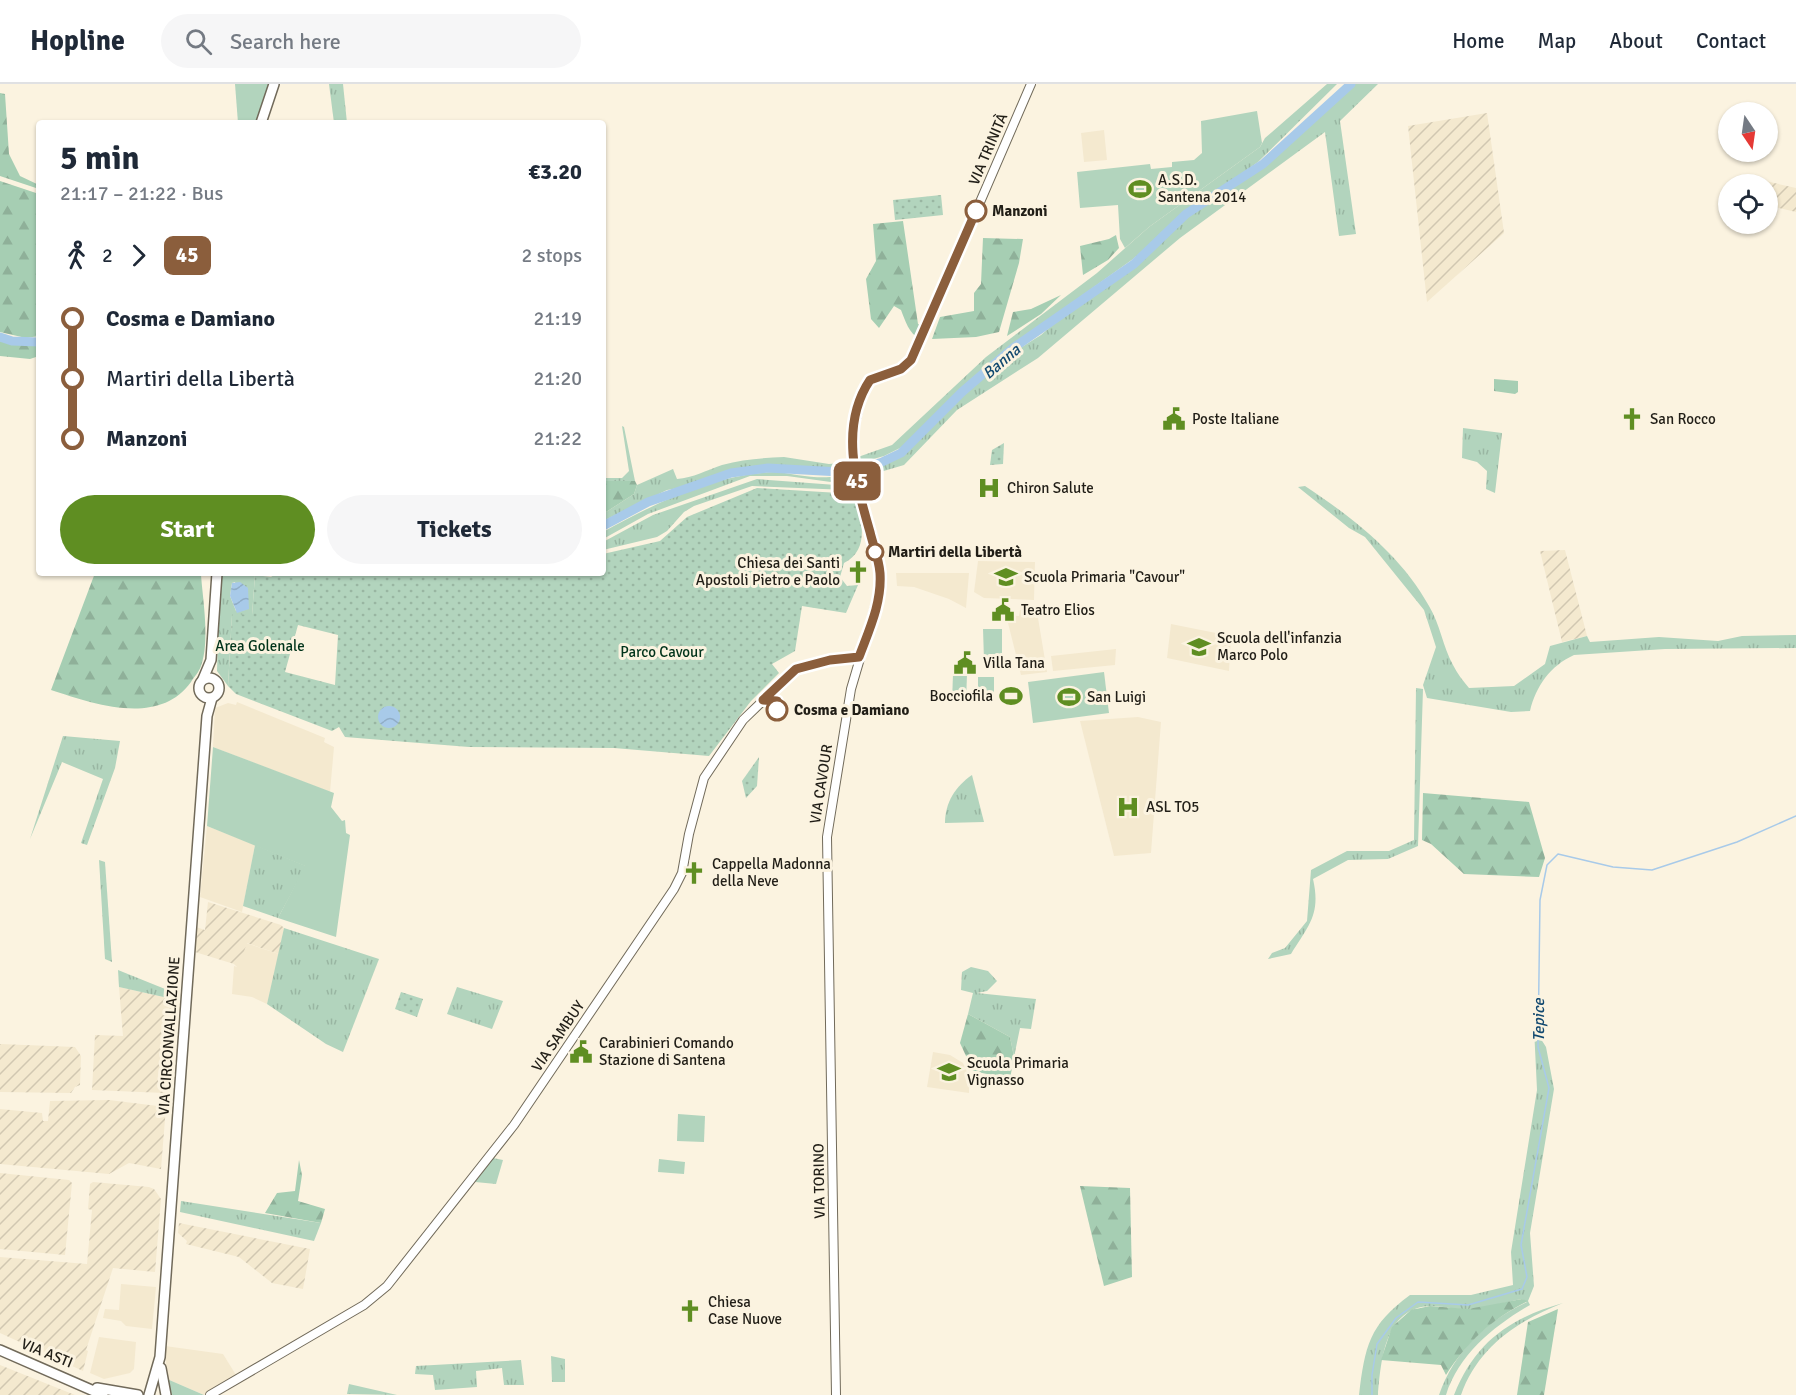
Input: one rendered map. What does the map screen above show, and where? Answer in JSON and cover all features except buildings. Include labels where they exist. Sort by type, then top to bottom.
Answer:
[{"type":"main road","points":[[262,120],[274,84]]},
{"type":"main road","points":[[211,660],[198,687],[201,695],[212,698],[219,691],[211,660],[217,576]]},
{"type":"main road","points":[[203,679],[215,680]]},
{"type":"main road","name":"VIA CIRCONVALLAZIONE","points":[[201,695],[207,716]]},
{"type":"main road","name":"VIA CIRCONVALLAZIONE","points":[[148,1395],[160,1358],[207,716],[212,698]]},
{"type":"main road","name":"VIA ASTI","points":[[0,1350],[103,1395]]},
{"type":"main road","name":"VIA CIRCONVALLAZIONE","points":[[160,1358],[166,1395]]},
{"type":"main road","points":[[134,1394],[154,1382]]},
{"type":"main road","name":"VIA ASTI","points":[[82,1384],[134,1394]]},
{"type":"street","name":"VIA TRINITÀ","points":[[970,225],[1031,84]]},
{"type":"street","name":"VIA CAVOUR","points":[[829,966],[827,849],[831,797],[859,657],[878,602],[880,571],[856,480],[852,435],[864,388],[872,379],[901,369],[911,360],[970,225]]},
{"type":"street","name":"VIA SAMBUY","points":[[210,1395],[369,1302],[387,1286],[514,1125],[674,889],[682,873],[689,834],[704,778],[743,720],[796,669],[830,660],[859,657]]},
{"type":"street","name":"VIA TORINO","points":[[829,966],[836,1395]]},
{"type":"shaded area","points":[[1487,113],[1504,233],[1427,302],[1408,126]]},
{"type":"shaded area","points":[[1104,130],[1107,160],[1084,162],[1081,133]]},
{"type":"shaded area","points":[[1778,184],[1796,188],[1796,212],[1778,208]]},
{"type":"shaded area","points":[[1565,550],[1587,636],[1562,642],[1540,551]]},
{"type":"shaded area","name":"Scuola Primaria \"Cavour\"","points":[[978,561],[1035,562],[1034,600],[984,598],[974,592]]},
{"type":"shaded area","points":[[896,573],[969,573],[966,608],[949,599],[914,587],[897,586]]},
{"type":"shaded area","points":[[1036,606],[1047,672],[1021,675],[1006,615],[1019,616],[1020,610]]},
{"type":"shaded area","name":"Scuola dell'infanzia Marco Polo","points":[[1171,624],[1231,636],[1229,671],[1167,658]]},
{"type":"shaded area","points":[[1116,649],[1115,665],[1053,671],[1051,656]]},
{"type":"shaded area","points":[[237,702],[325,738],[324,742],[334,747],[330,792],[213,747],[215,708],[228,703],[236,705]]},
{"type":"shaded area","name":"ASL TO5","points":[[1138,717],[1161,722],[1151,853],[1114,856],[1080,721]]},
{"type":"shaded area","points":[[207,826],[255,845],[242,912],[200,897]]},
{"type":"shaded area","points":[[208,902],[281,925],[284,928],[279,954],[247,943],[238,968],[234,964],[195,952],[196,927],[205,930]]},
{"type":"shaded area","points":[[246,943],[279,954],[267,1004],[252,997],[232,994],[234,966],[237,967]]},
{"type":"shaded area","points":[[119,987],[168,998],[172,1006],[165,1093],[92,1090],[95,1035],[123,1036]]},
{"type":"shaded area","points":[[0,1044],[75,1047],[81,1056],[80,1085],[75,1087],[71,1093],[0,1092]]},
{"type":"shaded area","name":"Scuola Primaria Vignasso","points":[[933,1052],[950,1055],[963,1063],[969,1076],[969,1093],[927,1087]]},
{"type":"shaded area","points":[[109,1100],[166,1107],[161,1169],[129,1163],[109,1174],[0,1164],[0,1109],[42,1113],[43,1121],[48,1121],[50,1101]]},
{"type":"shaded area","points":[[0,1173],[69,1180],[72,1183],[65,1255],[0,1249]]},
{"type":"shaded area","points":[[93,1182],[149,1187],[154,1189],[161,1199],[155,1272],[113,1268],[86,1350],[88,1351],[83,1371],[0,1333],[0,1257],[87,1264],[92,1210],[88,1209],[90,1184]]},
{"type":"shaded area","points":[[179,1223],[310,1249],[303,1289],[272,1283],[239,1257],[186,1244],[187,1241],[178,1233]]},
{"type":"shaded area","points":[[121,1284],[156,1287],[152,1329],[126,1326],[121,1321],[103,1318],[105,1309],[119,1310]]},
{"type":"shaded area","points":[[99,1337],[136,1342],[134,1369],[130,1373],[104,1379],[90,1373]]},
{"type":"shaded area","points":[[165,1346],[223,1354],[236,1375],[204,1395],[167,1379]]},
{"type":"shaded area","points":[[0,1365],[75,1395],[0,1395]]},
{"type":"green space","points":[[235,84],[269,84],[258,120],[238,120]]},
{"type":"green space","points":[[329,84],[343,84],[347,120],[334,120]]},
{"type":"green space","points":[[1327,84],[1337,84],[1258,162],[1183,215],[1133,259],[1013,345],[979,373],[904,446],[884,456],[859,463],[858,457],[892,445],[986,357],[1097,273],[1149,227],[1260,147],[1265,138]]},
{"type":"green space","points":[[1353,84],[1378,84],[1340,121],[1356,234],[1339,236],[1325,132],[1180,238],[1038,358],[957,410],[904,465],[860,478],[860,471],[904,455],[957,401],[1009,355],[1041,335],[1064,315],[1135,265],[1187,218],[1276,157]]},
{"type":"green space","points":[[0,93],[5,94],[9,154],[20,176],[36,184],[36,188],[0,176]]},
{"type":"green space","name":"A.S.D. Santena 2014","points":[[1257,111],[1262,143],[1260,147],[1149,227],[1125,248],[1120,239],[1118,205],[1080,208],[1077,172],[1150,164],[1151,169],[1172,167],[1172,162],[1194,160],[1202,153],[1201,121]]},
{"type":"green space","points":[[0,181],[36,193],[36,336],[26,338],[0,332]]},
{"type":"green space","points":[[941,195],[943,215],[895,220],[893,200]]},
{"type":"green space","points":[[903,221],[918,324],[925,327],[920,339],[910,330],[901,310],[894,306],[879,328],[871,319],[866,279],[876,261],[873,224]]},
{"type":"green space","points":[[1116,235],[1119,248],[1108,260],[1083,275],[1080,246]]},
{"type":"green space","points":[[983,238],[1023,239],[1019,263],[999,332],[976,337],[932,339],[940,317],[974,311],[974,293],[981,284]]},
{"type":"green space","points":[[1061,295],[1041,314],[1007,336],[1013,312],[1031,309]]},
{"type":"green space","points":[[0,340],[16,344],[36,345],[36,357],[30,359],[0,356]]},
{"type":"green space","points":[[1494,379],[1518,381],[1518,392],[1515,394],[1494,391]]},
{"type":"green space","points":[[622,426],[635,481],[606,481],[606,478],[622,478],[629,471]]},
{"type":"green space","points":[[1463,428],[1502,433],[1495,493],[1486,489],[1487,471],[1477,462],[1462,458]]},
{"type":"green space","points":[[1004,443],[1003,464],[990,465],[992,450]]},
{"type":"green space","points":[[784,457],[829,464],[848,462],[849,467],[837,470],[767,465],[734,469],[690,486],[667,490],[606,520],[606,512],[634,494],[637,485],[673,469],[677,479],[738,461]]},
{"type":"green space","points":[[775,472],[832,477],[849,472],[849,478],[838,483],[787,476],[750,476],[648,514],[606,537],[606,530],[664,501],[707,484],[752,474]]},
{"type":"green space","points":[[757,479],[836,485],[847,490],[752,486],[694,506],[684,512],[667,531],[657,537],[606,549],[606,540],[653,515]]},
{"type":"green space","points":[[606,481],[635,481],[637,485],[634,494],[606,512]]},
{"type":"green space","points":[[1305,486],[1374,538],[1418,587],[1436,620],[1458,674],[1469,688],[1514,686],[1545,664],[1550,646],[1587,636],[1590,642],[1659,637],[1718,641],[1742,636],[1796,635],[1796,648],[1665,649],[1574,655],[1558,665],[1545,678],[1536,693],[1530,711],[1511,712],[1427,698],[1423,685],[1436,647],[1424,610],[1365,537],[1349,528],[1298,487]]},
{"type":"green space","name":"Parco Cavour","points":[[757,488],[855,494],[860,513],[861,541],[858,550],[844,563],[840,577],[847,586],[858,585],[846,613],[802,606],[795,651],[772,664],[779,673],[751,701],[709,756],[614,748],[469,747],[345,737],[339,727],[332,731],[236,694],[228,686],[232,614],[252,615],[255,576],[606,576],[606,553],[660,541],[687,517]],"holes":[[[298,625],[338,635],[335,685],[285,672]]]},
{"type":"green space","points":[[94,576],[201,576],[205,621],[204,656],[198,672],[178,696],[162,704],[144,708],[125,708],[87,701],[51,690]]},
{"type":"green space","points":[[220,576],[255,576],[252,615],[232,615],[228,686],[217,671]],"holes":[[[235,582],[245,610],[236,611],[230,596],[232,583]]]},
{"type":"green space","points":[[983,629],[1002,629],[1002,661],[984,661]]},
{"type":"green space","name":"San Luigi","points":[[1104,672],[1109,713],[1033,723],[1028,682]]},
{"type":"green space","points":[[953,674],[967,674],[966,703],[952,702]]},
{"type":"green space","points":[[978,677],[994,677],[994,699],[978,698]]},
{"type":"green space","points":[[1416,688],[1423,689],[1418,846],[1388,859],[1348,860],[1313,879],[1315,901],[1308,927],[1291,954],[1268,959],[1272,953],[1285,948],[1307,921],[1311,870],[1347,851],[1389,851],[1414,840]]},
{"type":"green space","points":[[63,736],[120,741],[115,768],[87,845],[81,843],[103,779],[62,762],[30,839]]},
{"type":"green space","points":[[213,747],[334,793],[331,807],[342,821],[345,820],[346,833],[350,835],[336,937],[278,918],[305,866],[207,826]]},
{"type":"green space","points":[[759,757],[757,786],[746,798],[742,781]]},
{"type":"green space","points":[[972,775],[984,822],[945,823],[952,795]]},
{"type":"green space","points":[[1423,793],[1529,802],[1545,858],[1539,877],[1464,874],[1431,844],[1422,840]]},
{"type":"green space","points":[[255,845],[306,866],[278,918],[243,906]]},
{"type":"green space","points":[[99,860],[105,862],[112,962],[105,959]]},
{"type":"green space","points":[[284,928],[379,959],[343,1052],[326,1044],[267,1004]]},
{"type":"green space","points":[[971,967],[988,971],[997,981],[987,991],[977,993],[1036,999],[1031,1029],[1020,1028],[1014,1057],[1010,1037],[968,1014],[973,993],[961,990],[962,972]]},
{"type":"green space","points":[[118,970],[170,991],[168,998],[119,987]]},
{"type":"green space","points":[[457,987],[503,1001],[492,1029],[447,1014]]},
{"type":"green space","points":[[401,992],[423,999],[417,1017],[395,1009]]},
{"type":"green space","points":[[968,1014],[1010,1037],[1014,1057],[1010,1079],[973,1071],[960,1043]]},
{"type":"green space","points":[[1534,1028],[1546,1047],[1554,1089],[1530,1233],[1534,1286],[1528,1301],[1530,1305],[1479,1342],[1460,1367],[1446,1395],[1439,1395],[1445,1379],[1473,1340],[1498,1318],[1527,1302],[1522,1299],[1468,1309],[1431,1306],[1416,1309],[1404,1315],[1388,1338],[1381,1366],[1378,1395],[1359,1395],[1371,1338],[1386,1316],[1410,1295],[1471,1295],[1513,1285],[1511,1252],[1537,1090]]},
{"type":"green space","points":[[678,1114],[705,1116],[704,1142],[677,1141]]},
{"type":"green space","points":[[493,1158],[503,1160],[496,1184],[475,1182]]},
{"type":"green space","points":[[659,1159],[685,1162],[684,1174],[658,1172]]},
{"type":"green space","points":[[299,1160],[302,1175],[298,1201],[325,1209],[321,1223],[265,1213],[277,1193],[295,1191]]},
{"type":"green space","points":[[1080,1186],[1130,1188],[1132,1277],[1104,1286]]},
{"type":"green space","points":[[181,1201],[321,1223],[314,1241],[180,1212]]},
{"type":"green space","points":[[1522,1299],[1528,1301],[1503,1315],[1482,1332],[1446,1375],[1441,1365],[1381,1360],[1392,1327],[1411,1310],[1430,1306],[1468,1309]]},
{"type":"green space","points":[[1563,1303],[1530,1318],[1501,1338],[1478,1363],[1461,1395],[1454,1395],[1472,1360],[1496,1335],[1527,1316]]},
{"type":"green space","points":[[1558,1309],[1544,1395],[1517,1395],[1528,1322]]},
{"type":"green space","points":[[551,1356],[565,1359],[565,1382],[552,1382]]},
{"type":"green space","points":[[521,1360],[524,1385],[504,1385],[502,1368],[476,1371],[477,1387],[435,1390],[433,1375],[415,1374],[416,1366]]},
{"type":"green space","points":[[167,1379],[204,1395],[171,1395]]},
{"type":"green space","points":[[349,1384],[397,1395],[347,1394]]},
{"type":"water","points":[[240,582],[248,588],[249,609],[237,613],[230,596],[232,583]]},
{"type":"water","points":[[389,706],[397,709],[400,717],[397,725],[389,728],[381,725],[378,717],[381,709]]},
{"type":"waterway","name":"Banna","points":[[606,524],[648,502],[731,473],[768,468],[840,472],[880,463],[901,453],[962,392],[1013,348],[1134,264],[1186,214],[1263,164],[1351,84]]},
{"type":"waterway","name":"Banna","points":[[0,337],[12,341],[36,342]]},
{"type":"waterway","name":"Tepice","points":[[1372,1395],[1372,1375],[1377,1344],[1396,1318],[1418,1302],[1468,1305],[1522,1289],[1527,1277],[1521,1245],[1549,1088],[1538,1047],[1540,900],[1547,865],[1558,854],[1613,867],[1652,870],[1737,842],[1796,816]]},
{"type":"bus line","name":"45","points":[[777,710],[777,701],[763,700],[796,669],[830,660],[848,660],[859,657],[878,602],[880,571],[858,490],[851,441],[856,413],[864,388],[870,380],[909,364],[976,211]]},
{"type":"place","name":"A.S.D. Santena 2014","points":[[1140,189]]},
{"type":"place","name":"Manzoni","points":[[976,211]]},
{"type":"place","name":"Poste Italiane","points":[[1174,419]]},
{"type":"place","name":"San Rocco","points":[[1632,419]]},
{"type":"place","name":"Chiron Salute","points":[[989,488]]},
{"type":"place","name":"Martiri della Libertà","points":[[875,552]]},
{"type":"place","name":"Chiesa dei Santi Apostoli Pietro e Paolo","points":[[858,572]]},
{"type":"place","name":"Scuola Primaria \"Cavour\"","points":[[1006,577]]},
{"type":"place","name":"Teatro Elios","points":[[1003,610]]},
{"type":"place","name":"Scuola dell'infanzia Marco Polo","points":[[1199,647]]},
{"type":"place","name":"Villa Tana","points":[[965,663]]},
{"type":"place","name":"Bocciofila","points":[[1011,696]]},
{"type":"place","name":"San Luigi","points":[[1069,697]]},
{"type":"place","name":"Cosma e Damiano","points":[[777,710]]},
{"type":"place","name":"ASL TO5","points":[[1128,807]]},
{"type":"place","name":"Cappella Madonna della Neve","points":[[694,873]]},
{"type":"place","name":"Carabinieri Comando Stazione di Santena","points":[[581,1052]]},
{"type":"place","name":"Scuola Primaria Vignasso","points":[[949,1072]]},
{"type":"place","name":"Chiesa Case Nuove","points":[[690,1311]]},
{"type":"park label","name":"Area Golenale","points":[[260,646]]}]
